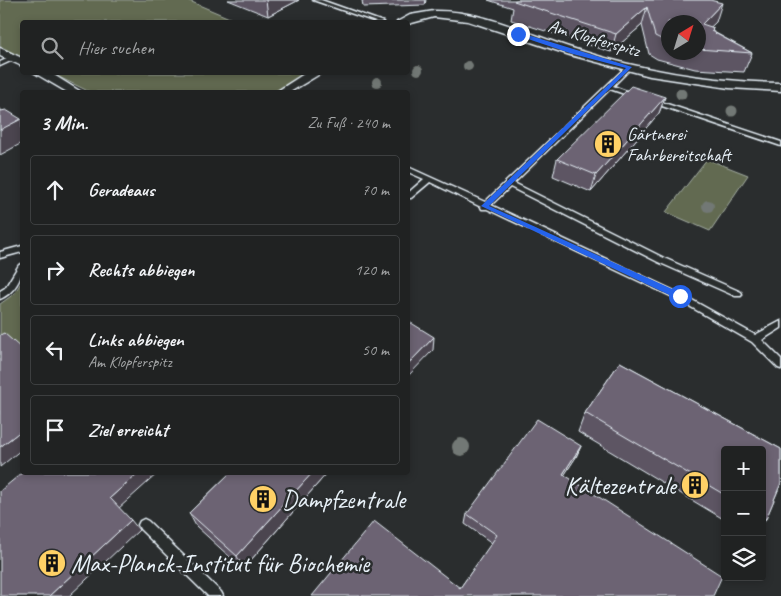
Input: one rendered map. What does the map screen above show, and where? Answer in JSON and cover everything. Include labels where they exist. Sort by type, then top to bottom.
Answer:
[{"type":"street","name":"Am Klopferspitz","points":[[409,20],[429,14],[466,17],[575,53],[630,67],[725,85],[781,87]]},
{"type":"street","points":[[0,51],[18,61]]},
{"type":"street","points":[[44,75],[71,90]]},
{"type":"street","points":[[286,90],[312,75]]},
{"type":"lane","points":[[316,0],[374,20]]},
{"type":"lane","points":[[0,64],[18,61]]},
{"type":"lane","points":[[485,206],[630,67]]},
{"type":"lane","points":[[609,87],[781,144]]},
{"type":"lane","points":[[410,170],[680,296],[755,339],[781,365]]},
{"type":"lane","points":[[410,194],[429,179]]},
{"type":"lane","points":[[509,184],[661,260],[738,294]]},
{"type":"lane","points":[[0,255],[20,250]]},
{"type":"lane","points":[[0,296],[8,290],[20,270]]},
{"type":"lane","points":[[755,339],[781,324]]},
{"type":"lane","points":[[144,525],[217,596]]},
{"type":"green space","points":[[0,0],[187,0],[234,20],[20,20],[20,57],[0,46]]},
{"type":"green space","points":[[55,75],[306,75],[280,90],[86,90]]},
{"type":"green space","points":[[707,159],[748,175],[710,231],[666,212]]},
{"type":"green space","points":[[20,284],[20,354],[0,354],[0,304],[14,294]]},
{"type":"building","points":[[710,0],[722,3],[706,20],[706,15],[661,15],[661,39],[655,36],[647,7],[616,34],[514,1]]},
{"type":"building","points":[[706,25],[714,28],[711,31],[752,53],[706,50]]},
{"type":"building","name":"Gärtnerei Fahrbereitschaft","points":[[631,86],[665,97],[596,175],[557,159]]},
{"type":"building","points":[[0,110],[6,110],[20,118],[20,120],[0,130]]},
{"type":"building","points":[[410,322],[434,337],[410,362]]},
{"type":"building","points":[[4,333],[20,347],[20,432],[0,447],[0,335]]},
{"type":"building","points":[[620,362],[781,449],[781,483],[766,519],[766,446],[721,446],[721,493],[585,413]]},
{"type":"building","points":[[537,419],[581,446],[563,474],[721,575],[721,578],[713,596],[312,596],[374,521],[460,588],[497,535],[467,514]]},
{"type":"building","name":"Max-Planck-Institut für Biochemie","points":[[20,474],[136,475],[110,498],[131,520],[49,596],[0,596],[0,491]]},
{"type":"building","name":"Dampfzentrale","points":[[228,475],[310,475],[237,556],[189,513]]},
{"type":"place","name":"Gärtnerei Fahrbereitschaft","points":[[608,144]]},
{"type":"place","name":"Kältezentrale","points":[[695,485]]},
{"type":"place","name":"Dampfzentrale","points":[[263,499]]},
{"type":"place","name":"Max-Planck-Institut für Biochemie","points":[[52,563]]},
{"type":"route","points":[[518,34],[575,53],[630,67],[485,206],[680,296]]}]
